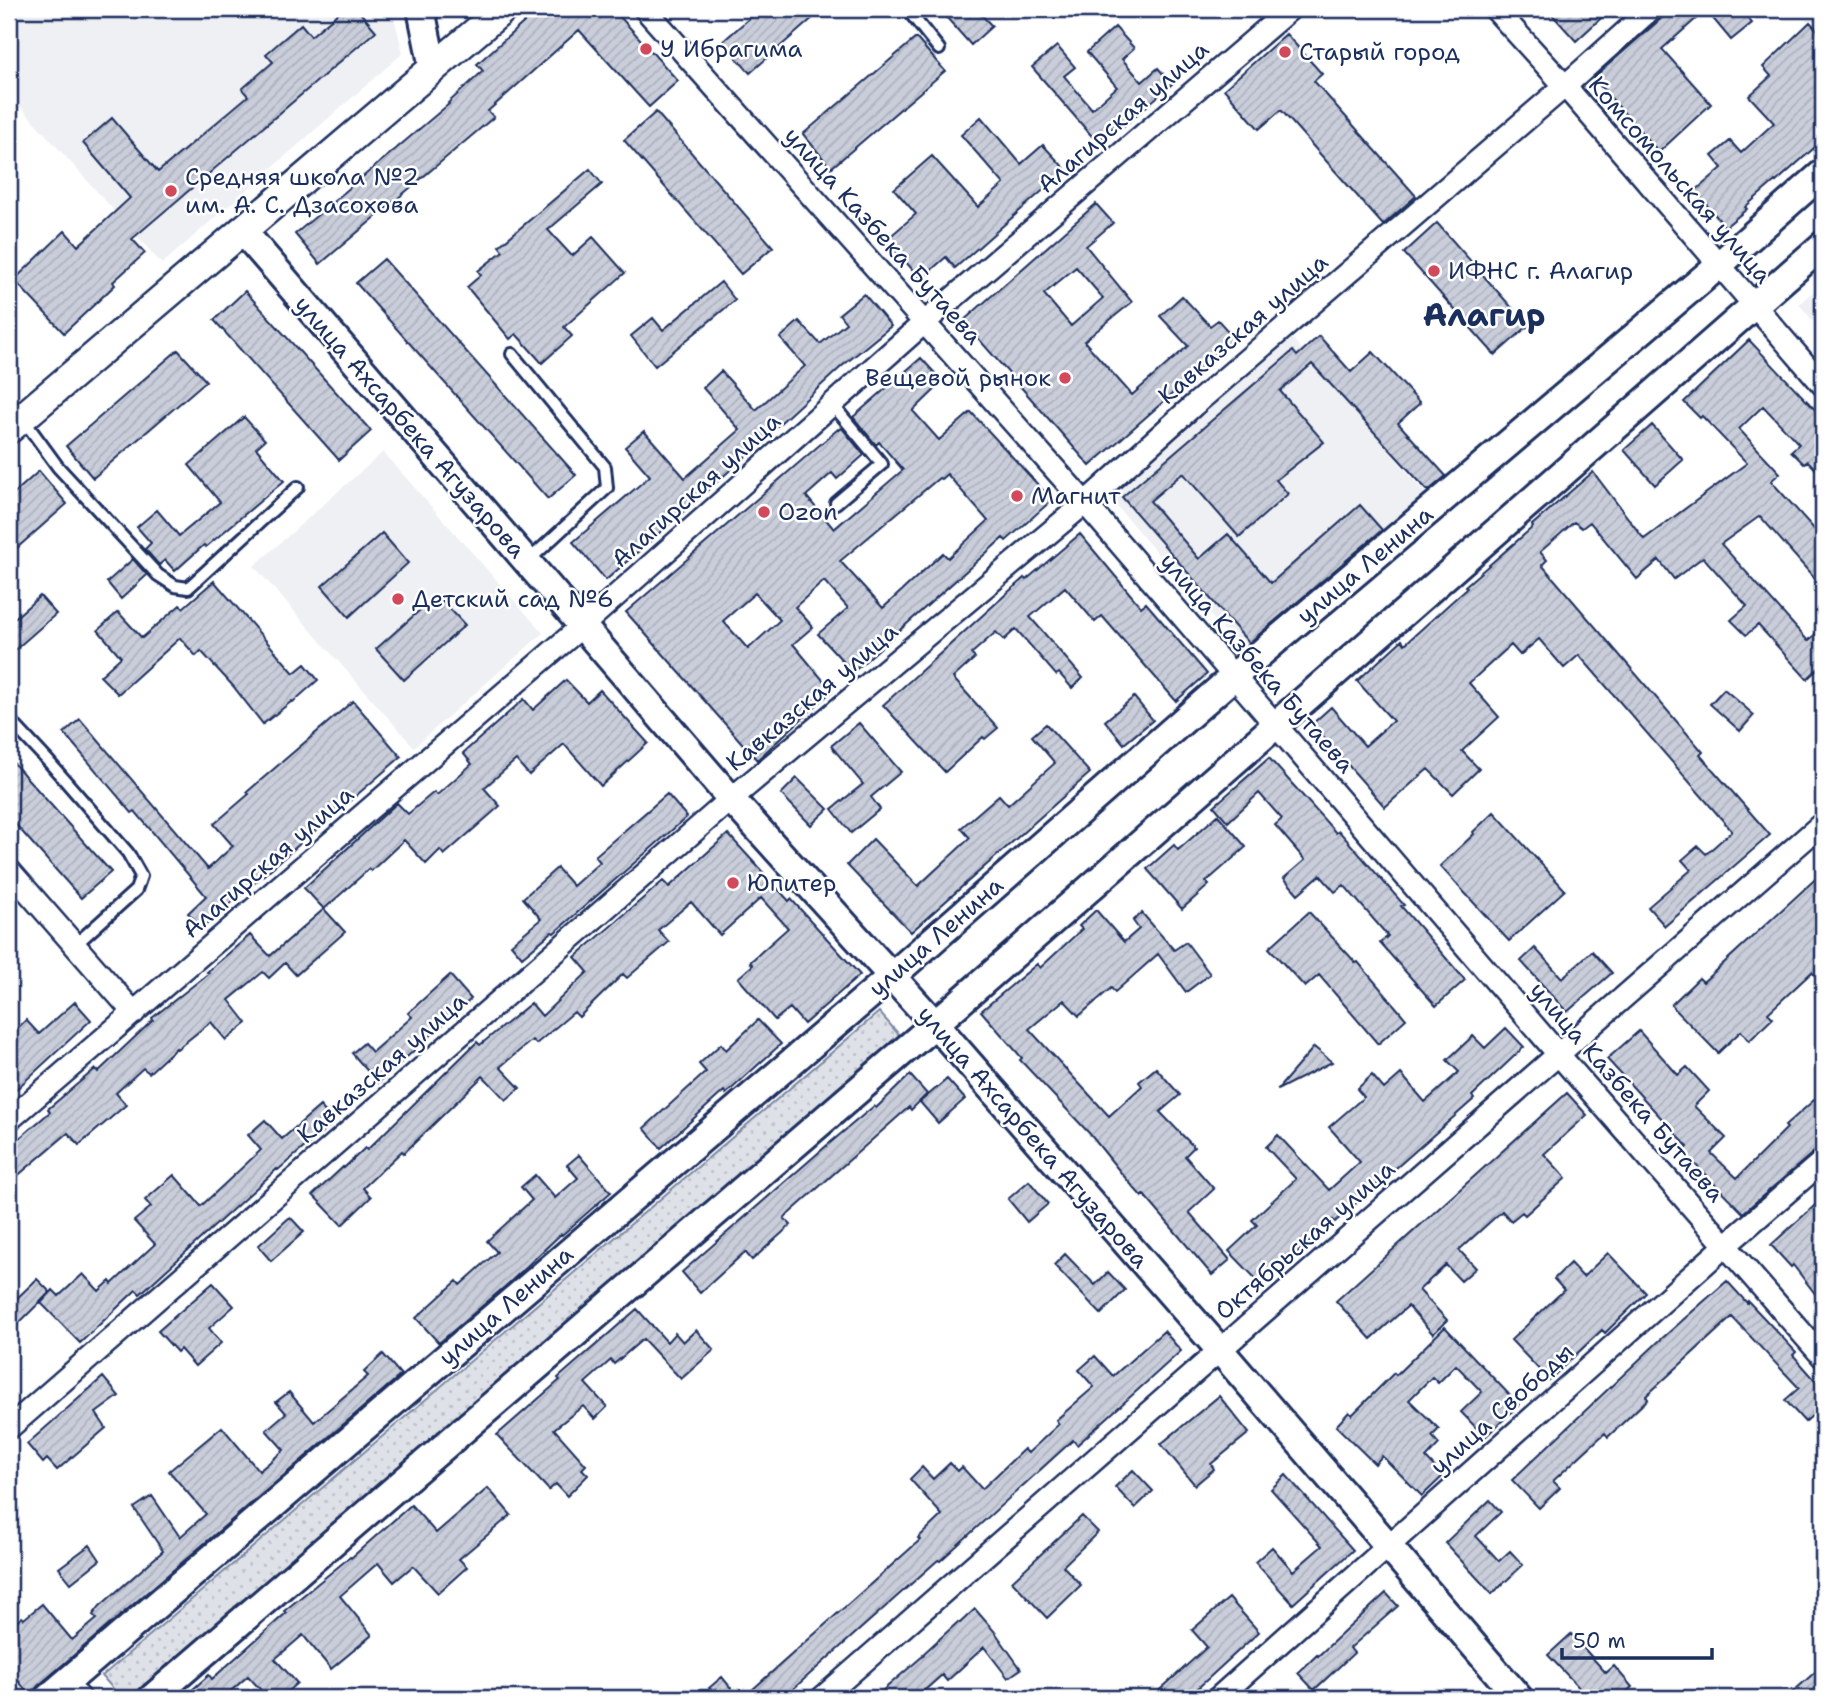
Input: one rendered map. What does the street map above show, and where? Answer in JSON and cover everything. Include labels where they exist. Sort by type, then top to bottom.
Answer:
[{"type":"main road","points":[[16,423],[503,9]]},
{"type":"street","points":[[421,9],[433,68]]},
{"type":"street","name":"улица Казбека Бутаева","points":[[645,9],[1085,503],[1559,1055],[1823,1357]]},
{"type":"street","name":"Алагирская улица","points":[[9,1120],[582,626],[925,322],[1290,9]]},
{"type":"street","name":"Комсомольская улица","points":[[1495,9],[1565,86],[1823,386]]},
{"type":"street","name":"Кавказская улица","points":[[9,1428],[731,799],[1085,503],[1194,405],[1651,9]]},
{"type":"street","name":"улица Ленина","points":[[64,1693],[1234,676],[1719,265],[1823,173]]},
{"type":"street","name":"улица Ахсарбека Агузарова","points":[[242,230],[731,799],[935,1024],[1519,1698]]},
{"type":"street","points":[[152,1698],[935,1024],[1823,245]]},
{"type":"street","name":"Октябрьская улица","points":[[822,1698],[1823,823]]},
{"type":"street","points":[[9,870],[134,1013]]},
{"type":"street","name":"улица Свободы","points":[[1218,1698],[1823,1161]]},
{"type":"lane","points":[[907,9],[939,50]]},
{"type":"lane","points":[[512,354],[605,467],[607,488],[527,562]]},
{"type":"lane","points":[[832,404],[882,464],[836,503]]},
{"type":"lane","points":[[16,423],[158,575],[175,586],[188,588],[298,487]]},
{"type":"lane","points":[[9,719],[128,853],[141,876],[136,890],[75,946]]},
{"type":"shaded area","name":"Средняя школа №2 им. А. С. Дзасохова","points":[[9,9],[392,9],[403,53],[162,264],[21,107],[9,117]]},
{"type":"shaded area","points":[[1823,283],[1823,333],[1799,304]]},
{"type":"shaded area","points":[[1292,338],[1431,500],[1247,658],[1108,496]]},
{"type":"shaded area","name":"Детский сад №6","points":[[383,452],[543,633],[414,747],[254,566]]},
{"type":"shaded area","points":[[879,1012],[902,1038],[129,1698],[121,1698],[102,1676]]},
{"type":"building","points":[[343,9],[357,9],[376,31],[132,239],[145,253],[64,333],[14,280],[65,231],[78,246],[130,198],[83,143],[112,118],[158,172],[248,96],[242,89],[273,62],[266,54],[301,24],[311,36]]},
{"type":"building","points":[[539,9],[613,9],[678,81],[649,107],[579,30],[488,111],[494,117],[320,264],[295,234],[449,104],[483,71],[477,64]]},
{"type":"building","points":[[760,9],[823,9],[750,73],[722,42]]},
{"type":"building","points":[[939,9],[976,9],[992,26],[971,45]]},
{"type":"building","points":[[1547,9],[1611,9],[1576,41]]},
{"type":"building","points":[[1672,9],[1740,9],[1752,23],[1731,40],[1706,10],[1662,49],[1711,104],[1659,152],[1593,78]]},
{"type":"building","points":[[1810,22],[1823,36],[1823,140],[1725,227],[1695,191],[1722,168],[1712,156],[1730,141],[1741,153],[1774,123],[1749,96],[1771,76],[1763,67]]},
{"type":"building","points":[[1115,27],[1134,48],[1122,59],[1142,82],[1158,68],[1172,84],[1124,126],[1120,122],[1097,142],[1032,67],[1057,46],[1075,67],[1064,76],[1092,109],[1117,87],[1087,52]]},
{"type":"building","points":[[1286,34],[1322,74],[1314,81],[1416,196],[1383,225],[1281,110],[1259,129],[1224,89]]},
{"type":"building","points":[[916,38],[945,71],[831,168],[803,134]]},
{"type":"building","points":[[656,112],[773,247],[741,274],[624,140]]},
{"type":"building","points":[[981,117],[1021,164],[1043,145],[1066,170],[955,268],[946,257],[921,279],[886,240],[916,214],[894,189],[932,156],[978,207],[1004,184],[961,135]]},
{"type":"building","points":[[590,169],[602,184],[548,230],[572,256],[593,237],[625,273],[564,327],[572,336],[542,363],[516,334],[510,339],[467,287],[481,275],[478,271],[503,251],[499,246]]},
{"type":"building","name":"Вещевой рынок","points":[[1096,204],[1113,223],[1086,246],[1132,302],[1084,341],[1132,395],[1188,346],[1160,316],[1182,296],[1210,326],[1218,320],[1235,339],[1090,466],[963,321]],"holes":[[[1076,267],[1103,298],[1071,326],[1044,294]]]},
{"type":"building","points":[[1437,223],[1528,326],[1495,355],[1404,253]]},
{"type":"building","points":[[384,259],[576,475],[548,499],[356,283]]},
{"type":"building","points":[[721,282],[735,300],[655,366],[631,336],[653,318],[663,330]]},
{"type":"building","points":[[245,291],[371,431],[339,460],[214,320]]},
{"type":"building","points":[[864,294],[891,326],[841,367],[753,450],[606,580],[573,542],[650,476],[625,447],[644,431],[685,478],[740,430],[703,388],[721,371],[756,410],[805,366],[780,338],[799,321],[820,344],[846,323],[839,314]]},
{"type":"building","points":[[1319,336],[1351,372],[1373,352],[1420,403],[1398,423],[1446,476],[1428,491],[1312,364],[1280,391],[1324,442],[1276,480],[1288,494],[1239,537],[1183,473],[1150,501],[1199,559],[1228,534],[1271,583],[1360,505],[1382,530],[1249,643],[1122,497],[1293,351],[1297,356]]},
{"type":"building","points":[[1749,340],[1823,418],[1823,477],[1808,461],[1804,464],[1791,451],[1799,444],[1763,406],[1739,429],[1780,473],[1771,481],[1823,539],[1823,588],[1760,516],[1721,544],[1808,641],[1823,627],[1823,664],[1807,679],[1758,625],[1746,635],[1731,620],[1747,606],[1703,557],[1674,579],[1659,560],[1637,579],[1590,522],[1582,528],[1574,522],[1540,552],[1547,560],[1542,565],[1703,752],[1700,755],[1770,835],[1665,926],[1648,907],[1691,870],[1682,860],[1698,846],[1706,854],[1732,831],[1579,655],[1564,668],[1539,639],[1520,655],[1511,645],[1469,683],[1499,717],[1462,751],[1479,769],[1453,794],[1428,769],[1385,807],[1312,724],[1331,707],[1365,746],[1393,721],[1357,681],[1402,640],[1405,644],[1467,588],[1465,586],[1593,472],[1644,539],[1747,463],[1702,416],[1700,418],[1684,402]]},
{"type":"building","points":[[178,350],[206,381],[93,478],[66,446]]},
{"type":"building","points":[[921,358],[943,382],[913,411],[939,440],[971,412],[1052,500],[1006,541],[1003,538],[853,672],[818,634],[848,608],[824,581],[795,607],[813,627],[793,644],[832,691],[757,760],[626,612],[838,429],[842,428],[864,455],[837,479],[832,473],[806,496],[834,529],[903,470],[879,442],[876,445],[853,417]],"holes":[[[947,474],[988,521],[948,558],[943,553],[883,608],[840,561]],[[755,593],[780,620],[748,649],[723,621]]]},
{"type":"building","points":[[244,417],[265,440],[256,448],[284,481],[175,571],[165,560],[159,565],[145,549],[151,543],[137,527],[157,510],[179,536],[220,502],[189,465]]},
{"type":"building","points":[[1652,425],[1683,460],[1655,485],[1624,450]]},
{"type":"building","points":[[39,471],[67,504],[9,555],[9,498]]},
{"type":"building","points":[[382,533],[408,563],[349,617],[322,586]]},
{"type":"building","points":[[1080,534],[1141,607],[1146,603],[1207,674],[1176,701],[1102,616],[1095,622],[1065,587],[1030,617],[1083,678],[1072,688],[1059,673],[1056,675],[1016,629],[1004,640],[996,632],[971,654],[975,658],[953,678],[998,728],[985,739],[983,737],[945,772],[883,705],[1024,578],[1026,580]]},
{"type":"building","points":[[133,559],[147,575],[121,599],[107,582]]},
{"type":"building","points":[[214,581],[294,673],[305,664],[318,680],[263,724],[201,651],[196,656],[180,638],[118,694],[100,676],[121,657],[98,630],[118,612],[142,638],[180,605],[183,608]]},
{"type":"building","points":[[437,595],[465,625],[404,680],[376,649]]},
{"type":"building","points":[[40,596],[56,614],[9,655],[9,623]]},
{"type":"building","points":[[566,680],[587,702],[600,690],[648,743],[601,786],[564,744],[529,775],[516,760],[484,788],[500,806],[444,855],[440,850],[426,864],[404,840],[324,909],[304,888],[397,803],[408,814],[434,792],[437,795],[472,764],[463,753],[524,699],[533,710]]},
{"type":"building","points":[[1724,689],[1754,715],[1740,731],[1710,704]]},
{"type":"building","points":[[1134,697],[1153,720],[1124,744],[1105,721]]},
{"type":"building","points":[[353,701],[401,757],[202,928],[188,913],[206,896],[135,811],[132,813],[64,733],[80,719],[208,869],[233,846],[214,824]]},
{"type":"building","points":[[859,723],[901,772],[871,797],[880,809],[851,833],[832,809],[863,784],[831,746]]},
{"type":"building","points":[[1046,724],[1090,773],[911,932],[847,865],[873,839],[918,886],[970,838],[961,828],[999,795],[1008,805],[1055,763],[1032,736]]},
{"type":"building","points":[[9,758],[111,872],[81,898],[9,817]]},
{"type":"building","points":[[1269,758],[1336,833],[1339,831],[1465,980],[1436,1006],[1380,943],[1388,936],[1344,885],[1335,892],[1320,875],[1298,894],[1284,878],[1305,860],[1275,825],[1282,819],[1259,793],[1228,822],[1214,806]]},
{"type":"building","points":[[797,778],[828,809],[811,825],[781,794]]},
{"type":"building","points":[[667,794],[687,817],[554,933],[522,957],[511,944],[541,919],[523,898],[557,868],[573,886],[600,862],[595,856]]},
{"type":"building","points":[[1494,812],[1565,890],[1509,941],[1440,866]]},
{"type":"building","points":[[1218,815],[1246,847],[1206,882],[1209,885],[1182,909],[1147,869],[1174,845],[1178,850]]},
{"type":"building","points":[[728,834],[860,975],[804,1024],[790,1008],[775,1020],[738,978],[753,965],[750,962],[788,928],[761,898],[720,935],[691,902],[658,930],[669,942],[627,978],[623,974],[579,1017],[574,1012],[536,1044],[532,1040],[500,1067],[520,1088],[506,1100],[483,1076],[404,1153],[402,1151],[363,1188],[371,1197],[342,1225],[313,1195],[365,1148],[367,1150],[477,1042],[480,1045],[531,1003],[542,1016],[588,972],[575,957],[663,881],[669,887]]},
{"type":"building","points":[[1823,872],[1823,985],[1812,972],[1768,1013],[1773,1018],[1749,1041],[1741,1031],[1718,1053],[1671,1005],[1699,978],[1703,982]]},
{"type":"building","points":[[324,909],[345,932],[296,975],[285,963],[269,978],[263,972],[229,1000],[247,1023],[226,1040],[211,1022],[176,1048],[149,1073],[143,1068],[116,1093],[126,1105],[79,1145],[68,1133],[9,1183],[9,1147],[95,1069],[98,1072],[153,1020],[152,1018],[209,973],[207,972],[250,935],[270,956]]},
{"type":"building","points":[[1096,910],[1124,942],[1139,929],[1133,921],[1142,913],[1174,950],[1186,942],[1210,974],[1186,992],[1158,954],[1115,992],[1111,988],[1079,1016],[1064,1000],[1029,1029],[1109,1116],[1142,1086],[1139,1082],[1156,1068],[1180,1095],[1160,1112],[1194,1147],[1185,1156],[1214,1189],[1189,1212],[1230,1260],[1212,1275],[1089,1133],[1020,1060],[1022,1058],[981,1011],[1037,964],[1040,968],[1082,929],[1079,926]]},
{"type":"building","points":[[1309,912],[1356,963],[1358,962],[1406,1019],[1378,1044],[1319,975],[1305,987],[1269,948]]},
{"type":"building","points":[[1535,948],[1562,978],[1592,951],[1612,973],[1567,1012],[1521,961]]},
{"type":"building","points":[[450,975],[471,999],[378,1083],[352,1053],[364,1043],[372,1052],[412,1017],[408,1013]]},
{"type":"building","points":[[75,1002],[91,1020],[9,1096],[9,1036],[26,1020],[39,1034]]},
{"type":"building","points":[[758,1020],[781,1044],[661,1148],[644,1128],[706,1072],[699,1064],[721,1044],[726,1050]]},
{"type":"building","points":[[1506,1028],[1524,1047],[1472,1096],[1474,1099],[1290,1260],[1286,1256],[1259,1282],[1229,1251],[1257,1225],[1252,1220],[1296,1179],[1266,1147],[1278,1135],[1329,1190],[1360,1162],[1329,1127],[1364,1097],[1357,1089],[1372,1075],[1384,1089],[1401,1074],[1425,1102],[1459,1072],[1447,1060],[1473,1036],[1485,1048]]},
{"type":"building","points":[[1639,1031],[1678,1075],[1687,1067],[1709,1091],[1694,1106],[1726,1138],[1711,1153],[1737,1178],[1787,1128],[1785,1126],[1823,1092],[1823,1144],[1743,1213],[1683,1152],[1688,1147],[1607,1059]]},
{"type":"building","points":[[1314,1047],[1332,1062],[1277,1090]]},
{"type":"building","points":[[910,1075],[927,1094],[784,1218],[791,1225],[752,1260],[745,1252],[700,1293],[682,1272],[825,1147],[874,1106],[876,1108]]},
{"type":"building","points":[[947,1079],[965,1099],[938,1123],[920,1102]]},
{"type":"building","points":[[1567,1093],[1587,1115],[1544,1154],[1566,1178],[1525,1215],[1522,1212],[1511,1221],[1502,1211],[1459,1250],[1476,1268],[1461,1281],[1446,1265],[1419,1290],[1447,1320],[1433,1334],[1408,1306],[1371,1339],[1336,1301]]},
{"type":"building","points":[[320,1106],[334,1122],[277,1169],[140,1294],[136,1290],[80,1343],[41,1303],[53,1290],[59,1296],[83,1274],[99,1291],[110,1281],[112,1284],[155,1244],[134,1221],[151,1207],[145,1200],[174,1175],[201,1206],[261,1150],[248,1135],[265,1120],[282,1139]]},
{"type":"building","points":[[579,1155],[611,1192],[439,1343],[416,1318],[457,1281],[460,1285],[497,1252],[487,1241],[532,1200],[521,1187],[535,1175],[555,1198],[578,1178],[567,1165]]},
{"type":"building","points":[[1029,1181],[1048,1204],[1027,1222],[1008,1199]]},
{"type":"building","points":[[1823,1198],[1823,1304],[1793,1265],[1791,1267],[1771,1245]]},
{"type":"building","points":[[290,1217],[304,1232],[271,1261],[258,1246]]},
{"type":"building","points":[[1608,1253],[1646,1293],[1605,1333],[1602,1330],[1549,1380],[1511,1340],[1564,1290],[1554,1279],[1570,1263],[1583,1277]]},
{"type":"building","points":[[1065,1254],[1095,1285],[1108,1272],[1125,1290],[1101,1314],[1054,1265]]},
{"type":"building","points":[[37,1279],[50,1292],[9,1333],[9,1306]]},
{"type":"building","points":[[1727,1281],[1796,1352],[1793,1355],[1823,1389],[1823,1406],[1805,1422],[1785,1400],[1799,1388],[1732,1317],[1646,1396],[1648,1399],[1608,1437],[1605,1433],[1553,1481],[1560,1488],[1539,1508],[1512,1480],[1658,1342]]},
{"type":"building","points":[[213,1283],[234,1306],[209,1328],[221,1343],[195,1366],[180,1349],[177,1352],[158,1331]]},
{"type":"building","points":[[637,1309],[667,1342],[675,1333],[683,1342],[696,1330],[714,1350],[681,1379],[643,1339],[614,1364],[611,1360],[585,1383],[607,1407],[595,1419],[583,1406],[554,1429],[586,1465],[582,1469],[588,1475],[567,1496],[556,1484],[549,1490],[497,1435]]},
{"type":"building","points":[[1445,1327],[1519,1405],[1485,1437],[1461,1412],[1482,1392],[1456,1365],[1438,1383],[1432,1377],[1409,1400],[1439,1429],[1432,1436],[1439,1444],[1426,1458],[1443,1476],[1422,1496],[1382,1456],[1375,1464],[1336,1426],[1349,1412],[1352,1415]]},
{"type":"building","points":[[1164,1331],[1181,1351],[1077,1445],[1073,1440],[783,1698],[743,1698],[920,1540],[918,1538],[942,1515],[910,1479],[922,1467],[933,1479],[950,1463],[958,1471],[962,1467],[982,1489],[1024,1449],[1028,1453],[1059,1424],[1056,1420],[1094,1387],[1079,1370],[1095,1356],[1113,1376]]},
{"type":"building","points":[[383,1354],[401,1375],[38,1686],[32,1698],[9,1669],[9,1628],[42,1604],[72,1640],[97,1619],[93,1615],[100,1606],[163,1551],[134,1508],[152,1496],[180,1537],[206,1514],[169,1471],[222,1427],[259,1471],[284,1450],[266,1430],[286,1413],[276,1402],[289,1392],[314,1422],[368,1376],[364,1372]]},
{"type":"building","points":[[103,1377],[119,1396],[96,1413],[106,1428],[57,1470],[47,1459],[43,1463],[27,1444]]},
{"type":"building","points":[[1219,1396],[1249,1433],[1211,1464],[1214,1469],[1195,1485],[1161,1444]]},
{"type":"building","points":[[1133,1470],[1153,1491],[1135,1508],[1115,1487]]},
{"type":"building","points":[[1286,1475],[1353,1550],[1293,1604],[1255,1562],[1272,1547],[1293,1571],[1322,1546],[1271,1489]]},
{"type":"building","points":[[488,1488],[511,1515],[459,1559],[467,1567],[438,1593],[413,1566],[394,1582],[378,1563],[340,1596],[372,1635],[331,1669],[303,1635],[275,1659],[297,1683],[280,1698],[268,1698],[248,1676],[223,1698],[183,1698],[209,1675],[212,1679],[286,1613],[284,1611],[351,1558],[411,1505],[436,1533]]},
{"type":"building","points":[[1490,1500],[1501,1512],[1476,1536],[1499,1561],[1510,1551],[1523,1565],[1492,1594],[1445,1543]]},
{"type":"building","points":[[1082,1516],[1098,1532],[1063,1566],[1081,1585],[1047,1618],[1012,1581]]},
{"type":"building","points":[[90,1545],[100,1560],[71,1583],[59,1568]]},
{"type":"building","points":[[1386,1593],[1398,1606],[1350,1648],[1354,1653],[1314,1690],[1298,1673]]},
{"type":"building","points":[[1229,1598],[1259,1632],[1187,1698],[1151,1698],[1207,1647],[1192,1630]]},
{"type":"building","points":[[975,1609],[1021,1669],[1008,1678],[984,1647],[947,1681],[942,1675],[916,1698],[874,1698],[958,1622]]},
{"type":"building","points":[[1571,1634],[1606,1673],[1614,1666],[1632,1687],[1620,1698],[1589,1698],[1548,1655]]},
{"type":"building","points":[[1823,1665],[1823,1698],[1786,1698]]},
{"type":"building","points":[[722,1677],[739,1698],[719,1698],[709,1688]]},
{"type":"place","name":"У Ибрагима","points":[[646,49]]},
{"type":"place","name":"Старый город","points":[[1285,52]]},
{"type":"place","name":"Средняя школа №2 им. А. С. Дзасохова","points":[[171,191]]},
{"type":"place","name":"ИФНС г. Алагир","points":[[1434,271]]},
{"type":"place","name":"Вещевой рынок","points":[[1065,378]]},
{"type":"place","name":"Магнит","points":[[1017,496]]},
{"type":"place","name":"Ozon","points":[[764,512]]},
{"type":"place","name":"Детский сад №6","points":[[398,599]]},
{"type":"place","name":"Юпитер","points":[[733,883]]},
{"type":"district","name":"Алагир","points":[[1484,314]]}]
